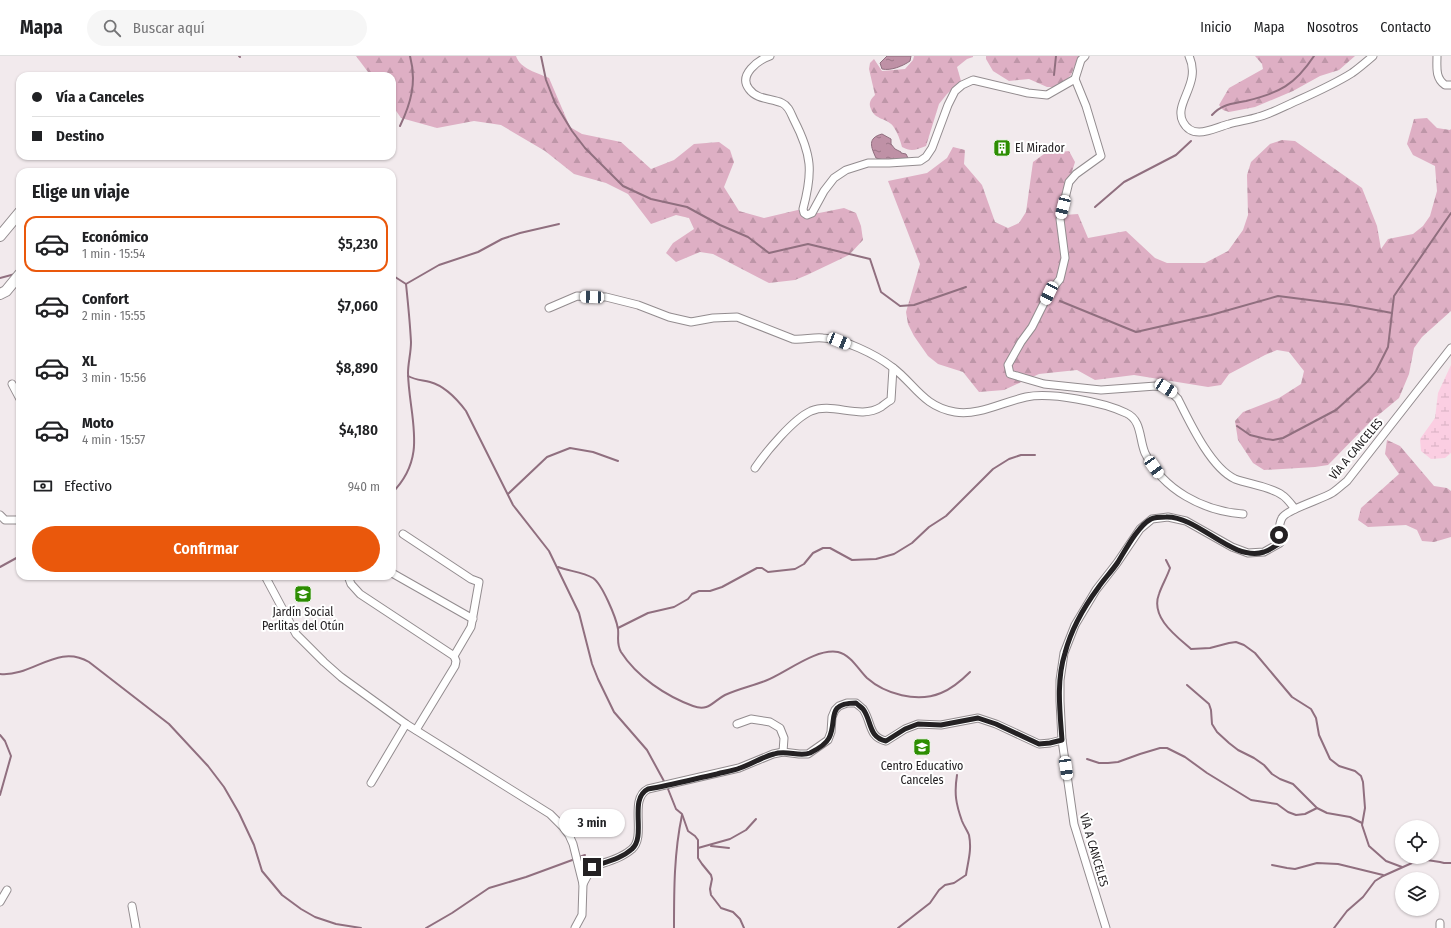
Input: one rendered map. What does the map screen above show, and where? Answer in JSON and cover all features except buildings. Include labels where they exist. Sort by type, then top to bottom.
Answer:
[{"type":"street","points":[[766,56],[753,66],[747,74],[747,86],[754,94],[783,103],[788,107],[802,134],[807,149],[810,172],[808,190],[803,209],[804,213],[807,215],[812,213],[824,191],[834,178],[846,170],[868,163],[890,163],[924,159],[932,148],[955,90],[962,85],[973,80],[1028,93],[1047,95],[1075,79]]},
{"type":"street","points":[[1085,56],[1081,60],[1075,79],[1086,106],[1101,156],[1076,174],[1069,182],[1060,219],[1065,258],[1060,279],[1049,293],[1032,327],[1021,342],[1008,365],[1010,374],[1044,384],[1101,390],[1156,386],[1166,388],[1178,400],[1211,457],[1225,473],[1236,479],[1282,494],[1295,509]]},
{"type":"street","points":[[1189,56],[1194,70],[1190,86],[1182,104],[1180,115],[1183,123],[1191,131],[1204,133],[1214,128],[1259,117],[1316,92],[1351,73],[1373,56]]},
{"type":"street","points":[[1437,56],[1436,74],[1439,80],[1445,85],[1451,85]]},
{"type":"street","points":[[0,236],[16,217]]},
{"type":"street","points":[[0,294],[6,291],[16,279]]},
{"type":"street","points":[[550,308],[577,296],[606,297],[638,305],[669,317],[691,322],[714,318],[737,317],[793,339],[801,340],[820,337],[839,341],[864,351],[893,368],[922,397],[940,407],[954,412],[966,412],[1027,397],[1043,396],[1090,402],[1115,408],[1129,414],[1135,420],[1139,427],[1140,439],[1145,453],[1168,485],[1198,502],[1220,511],[1243,514]]},
{"type":"street","name":"VÍA A CANCELES","points":[[1106,928],[1074,824],[1062,740],[1060,680],[1064,653],[1075,625],[1096,590],[1117,563],[1140,529],[1152,519],[1168,517],[1186,521],[1232,547],[1248,552],[1264,552],[1280,543],[1279,526],[1282,517],[1295,509],[1333,493],[1347,481],[1451,348]]},
{"type":"street","points":[[755,468],[766,453],[794,423],[811,411],[829,408],[866,412],[880,408],[891,400],[893,368]]},
{"type":"street","points":[[12,384],[16,392]]},
{"type":"street","points":[[1043,396],[1044,384]]},
{"type":"street","points":[[0,515],[5,520],[16,520]]},
{"type":"street","points":[[403,534],[471,579],[479,582],[473,619],[469,632],[454,656]]},
{"type":"street","points":[[396,575],[473,619]]},
{"type":"street","points":[[267,580],[296,634],[341,677],[406,724],[550,814],[564,826],[573,844],[583,884],[582,915],[575,928]]},
{"type":"street","points":[[350,580],[360,594],[454,656],[456,661],[455,666],[416,730]]},
{"type":"street","points":[[583,884],[592,867],[620,857],[633,848],[638,835],[639,819],[637,812],[642,795],[648,789],[739,768],[773,754],[783,752],[808,754],[828,740],[831,732],[832,717],[835,710],[839,706],[847,703],[856,703],[863,710],[873,733],[880,740],[886,741],[905,729],[918,724],[941,725],[978,718],[996,724],[1039,744],[1062,740]]},
{"type":"street","points":[[737,724],[751,719],[770,722],[780,728],[784,738],[783,752]]},
{"type":"street","points":[[370,783],[406,724]]},
{"type":"street","points":[[0,902],[7,890]]},
{"type":"street","points":[[132,906],[136,928]]},
{"type":"green space","points":[[356,56],[516,56],[525,67],[549,78],[570,127],[582,134],[621,142],[651,169],[674,160],[694,144],[719,142],[730,150],[734,162],[724,187],[739,211],[764,218],[802,209],[804,213],[819,213],[844,208],[856,213],[861,226],[863,240],[849,255],[795,280],[769,283],[713,254],[700,252],[676,262],[666,253],[673,243],[694,229],[689,218],[676,215],[651,224],[628,194],[606,183],[574,174],[545,151],[501,125],[474,121],[437,128],[401,118],[396,111],[396,72],[368,72]]},
{"type":"green space","points":[[914,56],[973,57],[967,59],[957,67],[961,81],[939,104],[926,146],[911,150],[902,147],[898,134],[890,123],[873,113],[870,101],[875,95],[869,69],[870,63],[874,59],[882,71],[905,69],[913,60]]},
{"type":"green space","points":[[986,56],[1079,56],[1071,75],[1059,87],[1047,87],[1029,79],[1009,81],[993,71],[986,59]]},
{"type":"green space","points":[[1255,56],[1355,56],[1339,70],[1320,76],[1293,91],[1255,107],[1229,112],[1223,110],[1219,105],[1229,88],[1263,69],[1262,64]]},
{"type":"green space","points":[[1427,118],[1437,128],[1451,129],[1451,311],[1422,337],[1414,348],[1409,374],[1399,398],[1370,422],[1328,465],[1264,470],[1253,463],[1238,440],[1235,421],[1243,412],[1279,398],[1301,384],[1304,371],[1289,352],[1277,350],[1265,355],[1229,374],[1221,385],[1208,387],[1134,375],[1095,380],[1077,370],[1039,374],[1004,390],[979,392],[963,372],[938,364],[928,356],[914,336],[908,324],[906,312],[920,264],[888,181],[927,173],[947,158],[953,147],[965,150],[964,164],[982,185],[995,222],[1008,228],[1019,223],[1026,212],[1033,162],[1044,154],[1069,151],[1075,162],[1063,201],[1064,215],[1078,214],[1088,238],[1126,231],[1155,258],[1167,263],[1205,263],[1228,251],[1243,230],[1248,215],[1247,175],[1251,162],[1270,144],[1282,140],[1295,141],[1362,188],[1377,226],[1381,249],[1388,239],[1413,234],[1423,226],[1430,216],[1437,191],[1435,166],[1413,155],[1407,144],[1414,119]]},
{"type":"green space","points":[[1451,365],[1451,453],[1445,458],[1431,459],[1421,451],[1420,439],[1435,418],[1438,393]]},
{"type":"green space","points":[[1387,440],[1400,446],[1434,486],[1447,488],[1451,491],[1451,537],[1434,542],[1422,541],[1417,530],[1406,525],[1368,527],[1358,520],[1361,508],[1399,474],[1385,454]]},
{"type":"water","points":[[887,56],[911,56],[910,61],[900,66],[893,69],[882,69],[880,63]]},
{"type":"water","points":[[882,134],[891,139],[891,144],[895,149],[906,154],[909,160],[884,160],[876,158],[872,147],[872,140]]},
{"type":"waterway","points":[[400,126],[412,92],[413,75],[410,56]]},
{"type":"waterway","points":[[541,56],[546,80],[555,103],[572,131],[585,148],[623,186],[651,199],[687,207],[720,225],[748,237],[769,253],[808,244],[870,259],[881,292],[900,306],[914,305],[966,287]]},
{"type":"waterway","points":[[1054,75],[1056,56]]},
{"type":"waterway","points":[[1212,115],[1223,107],[1258,98],[1277,91],[1293,81],[1314,56]]},
{"type":"waterway","points":[[1095,207],[1124,182],[1176,155],[1191,141]]},
{"type":"waterway","points":[[1237,426],[1250,435],[1273,440],[1283,438],[1336,410],[1368,381],[1376,371],[1388,347],[1394,296],[1451,213]]},
{"type":"waterway","points":[[406,284],[439,265],[478,252],[502,239],[520,233],[559,224]]},
{"type":"waterway","points":[[0,278],[15,274]]},
{"type":"waterway","points":[[396,278],[406,284]]},
{"type":"waterway","points":[[396,488],[403,479],[410,465],[414,451],[413,421],[408,373],[411,350],[410,320],[406,284]]},
{"type":"waterway","points":[[1060,301],[1136,332],[1211,315],[1278,296],[1349,305],[1392,313]]},
{"type":"waterway","points":[[408,376],[430,382],[446,390],[466,411],[513,505],[549,551],[579,613],[592,664],[614,712],[647,750],[665,783]]},
{"type":"waterway","points":[[508,494],[547,457],[570,448],[593,452],[618,461]]},
{"type":"waterway","points":[[618,628],[648,613],[674,607],[688,599],[692,594],[699,591],[710,591],[722,587],[757,568],[762,568],[768,572],[795,569],[804,564],[813,553],[823,548],[830,548],[852,560],[876,559],[894,554],[912,543],[929,527],[946,516],[993,469],[1009,459],[1021,455],[1035,455]]},
{"type":"waterway","points":[[0,567],[16,558]]},
{"type":"waterway","points":[[1166,560],[1170,568],[1157,602],[1161,618],[1166,625],[1191,649],[1210,648],[1236,642],[1244,645],[1255,653],[1292,697],[1311,709],[1316,718],[1319,735],[1330,759],[1339,766],[1355,771],[1361,776],[1363,782],[1365,808],[1362,825],[1369,846],[1386,861],[1402,867]]},
{"type":"waterway","points":[[558,567],[585,574],[597,581],[615,617],[618,629],[619,649],[621,652],[635,670],[653,685],[673,697],[693,706],[703,708],[707,707],[725,695],[765,681],[810,657],[829,652],[838,652],[847,656],[874,684],[892,692],[912,697],[932,696],[941,693],[956,684],[970,672]]},
{"type":"waterway","points":[[0,674],[12,674],[55,658],[66,656],[77,657],[89,662],[169,724],[208,766],[224,787],[239,813],[254,845],[262,871],[282,895],[315,917],[336,924],[361,928]]},
{"type":"waterway","points":[[1187,685],[1209,704],[1212,724],[1217,732],[1229,743],[1264,765],[1272,774],[1293,784],[1317,808],[1327,813],[1350,817],[1362,823]]},
{"type":"waterway","points":[[0,735],[5,741],[11,756],[0,795]]},
{"type":"waterway","points":[[1087,759],[1099,763],[1118,762],[1160,748],[1167,748],[1185,757],[1207,773],[1251,800],[1277,804],[1288,812],[1296,815],[1305,814],[1317,808]]},
{"type":"waterway","points":[[898,928],[930,903],[939,890],[945,885],[954,883],[966,875],[970,840],[957,804],[957,775]]},
{"type":"waterway","points":[[668,789],[676,809],[682,814],[688,831],[698,840],[698,858],[711,875],[712,879],[710,889],[711,895],[721,908],[733,912],[740,919],[744,928]]},
{"type":"waterway","points":[[674,928],[676,857],[682,815]]},
{"type":"waterway","points":[[698,848],[730,839],[746,830],[756,819]]},
{"type":"waterway","points":[[711,846],[729,848]]},
{"type":"waterway","points":[[579,857],[585,855]]},
{"type":"waterway","points":[[426,928],[452,913],[489,888],[526,877],[575,859]]},
{"type":"waterway","points":[[1334,928],[1347,911],[1363,897],[1375,881],[1383,876],[1412,863],[1427,860],[1451,863]]},
{"type":"waterway","points":[[1272,865],[1295,869],[1317,863],[1338,864],[1383,875]]},
{"type":"place","name":"El Mirador","points":[[1002,148]]},
{"type":"place","name":"Jardín Social Perlitas del Otún","points":[[303,594]]},
{"type":"place","name":"Centro Educativo Canceles","points":[[922,747]]},
{"type":"route","points":[[592,867],[620,857],[633,848],[638,835],[639,819],[637,812],[642,795],[648,789],[677,784],[739,768],[773,754],[783,752],[808,754],[828,740],[831,732],[832,717],[835,710],[839,706],[847,703],[856,703],[863,710],[873,733],[880,740],[886,741],[905,729],[918,724],[941,725],[978,718],[996,724],[1039,744],[1062,740],[1060,680],[1064,653],[1075,625],[1096,590],[1117,563],[1140,529],[1152,519],[1168,517],[1186,521],[1232,547],[1248,552],[1264,552],[1280,543],[1279,535]]}]
